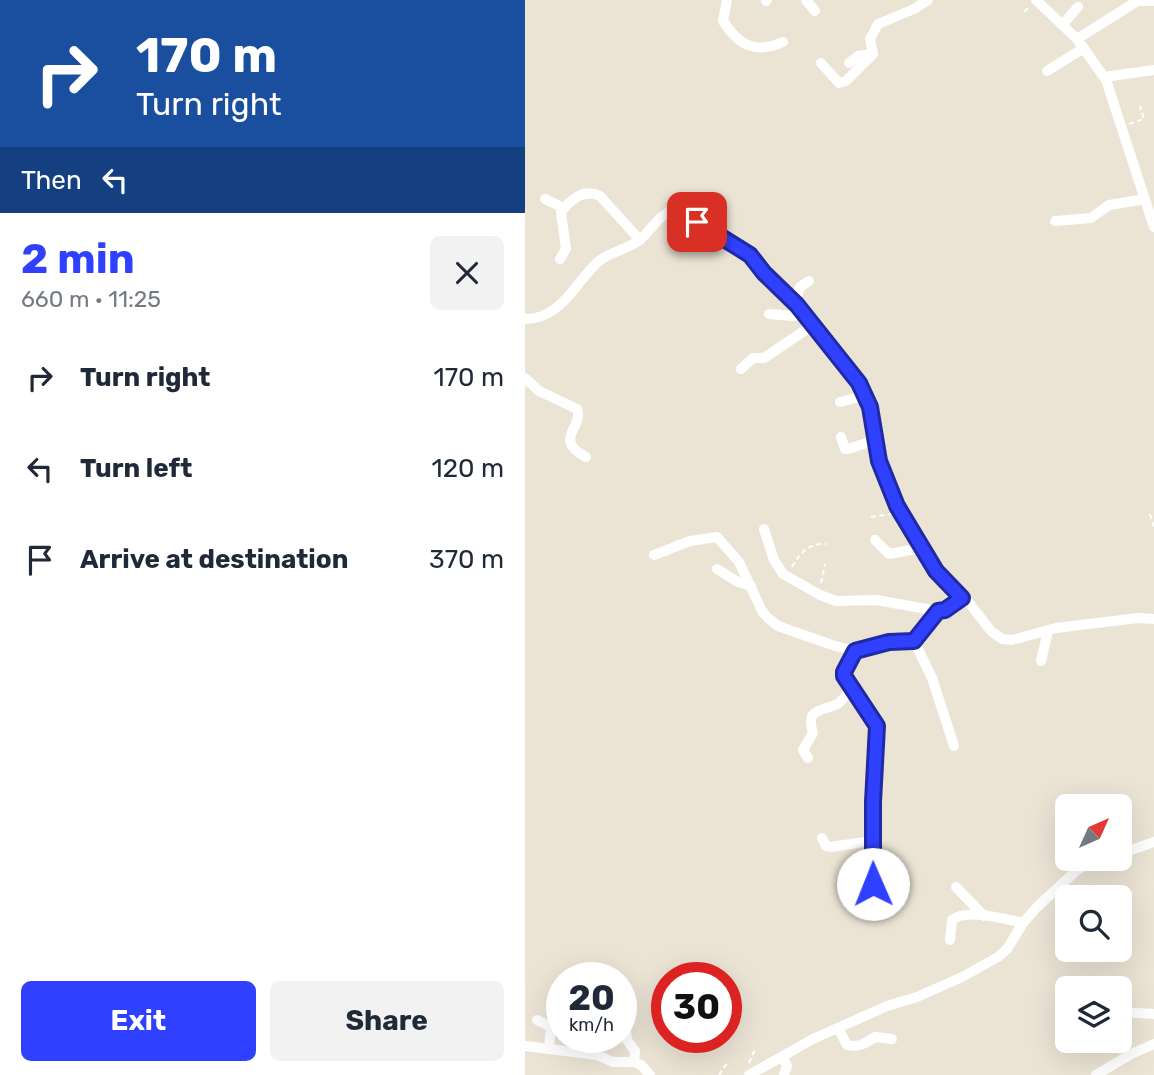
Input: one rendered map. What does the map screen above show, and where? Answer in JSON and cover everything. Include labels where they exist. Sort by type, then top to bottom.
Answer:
[{"type":"street","points":[[727,0],[723,21],[747,46],[760,49],[783,42]]},
{"type":"street","points":[[806,0],[815,11]]},
{"type":"street","points":[[873,54],[870,39],[878,24],[928,0]]},
{"type":"street","points":[[1036,0],[1081,43],[1104,77],[1148,199],[1154,227]]},
{"type":"street","points":[[1047,71],[1138,1],[1154,1]]},
{"type":"street","points":[[1063,24],[1078,8]]},
{"type":"street","points":[[821,63],[835,80],[842,83],[873,54]]},
{"type":"street","points":[[849,63],[858,56],[873,54]]},
{"type":"street","points":[[1104,77],[1154,70]]},
{"type":"street","points":[[560,259],[566,249],[561,214],[564,208],[582,193],[600,196],[640,240]]},
{"type":"street","points":[[545,199],[564,208]]},
{"type":"street","points":[[1055,221],[1091,218],[1109,205],[1148,199]]},
{"type":"street","points":[[526,321],[555,310],[601,260],[640,240],[661,218],[674,209],[679,209],[750,255],[798,307],[852,373],[866,395],[885,479],[902,514],[941,579],[997,636],[1016,640],[1048,631],[1124,620],[1154,620]]},
{"type":"street","points":[[769,314],[793,316],[798,307],[800,287],[809,281]]},
{"type":"street","points":[[741,369],[753,358],[764,358],[813,325]]},
{"type":"street","points":[[525,378],[539,391],[577,409],[578,416],[569,439],[571,446],[586,457]]},
{"type":"street","points":[[840,402],[866,395]]},
{"type":"street","points":[[841,438],[845,449],[876,440]]},
{"type":"street","points":[[764,529],[774,560],[783,574],[836,601],[876,600],[938,611],[945,610],[962,598]]},
{"type":"street","points":[[654,555],[690,541],[717,537],[739,562],[762,611],[768,618],[778,626],[855,651],[889,642],[914,641],[938,611]]},
{"type":"street","points":[[876,540],[889,554],[922,548]]},
{"type":"street","points":[[717,569],[738,582],[751,586]]},
{"type":"street","points":[[1016,627],[1016,640]]},
{"type":"street","points":[[1041,661],[1048,631]]},
{"type":"street","points":[[914,641],[932,678],[954,746]]},
{"type":"street","points":[[852,892],[873,884],[877,726],[844,672],[855,651]]},
{"type":"street","points":[[808,758],[804,747],[813,733],[810,725],[812,716],[818,709],[838,704],[852,687]]},
{"type":"street","points":[[822,838],[826,846],[830,847],[872,841]]},
{"type":"street","points":[[1132,850],[1154,842]]},
{"type":"street","points":[[751,1074],[813,1039],[887,1006],[929,992],[998,957],[1007,949],[1037,906],[1075,872]]},
{"type":"street","points":[[956,887],[984,916]]},
{"type":"street","points":[[950,940],[952,920],[956,916],[984,916],[1023,923]]},
{"type":"street","points":[[1132,1013],[1154,1014]]},
{"type":"street","points":[[537,1020],[546,1024]]},
{"type":"street","points":[[838,1028],[850,1046],[862,1045],[875,1037],[893,1039]]},
{"type":"street","points":[[1097,1075],[1131,1054],[1154,1044]]},
{"type":"street","points":[[525,1045],[546,1048]]},
{"type":"street","points":[[583,1053],[614,1062],[634,1062],[650,1075]]},
{"type":"street","points":[[634,1062],[635,1053]]},
{"type":"street","points":[[782,1057],[787,1066],[784,1075]]},
{"type":"path","points":[[1121,126],[1144,119],[1140,106]]},
{"type":"path","points":[[871,517],[902,514]]},
{"type":"path","points":[[1150,514],[1154,527]]},
{"type":"path","points":[[783,574],[793,566],[801,552],[817,544],[826,544]]},
{"type":"path","points":[[818,594],[825,564]]},
{"type":"path","points":[[751,1074],[749,1066],[755,1049]]},
{"type":"path","points":[[719,1075],[727,1063]]},
{"type":"route","points":[[697,222],[750,255],[764,273],[797,305],[859,383],[870,407],[879,461],[897,506],[941,579],[962,598],[945,610],[938,611],[914,641],[889,642],[855,651],[844,672],[877,726],[873,884]]}]
